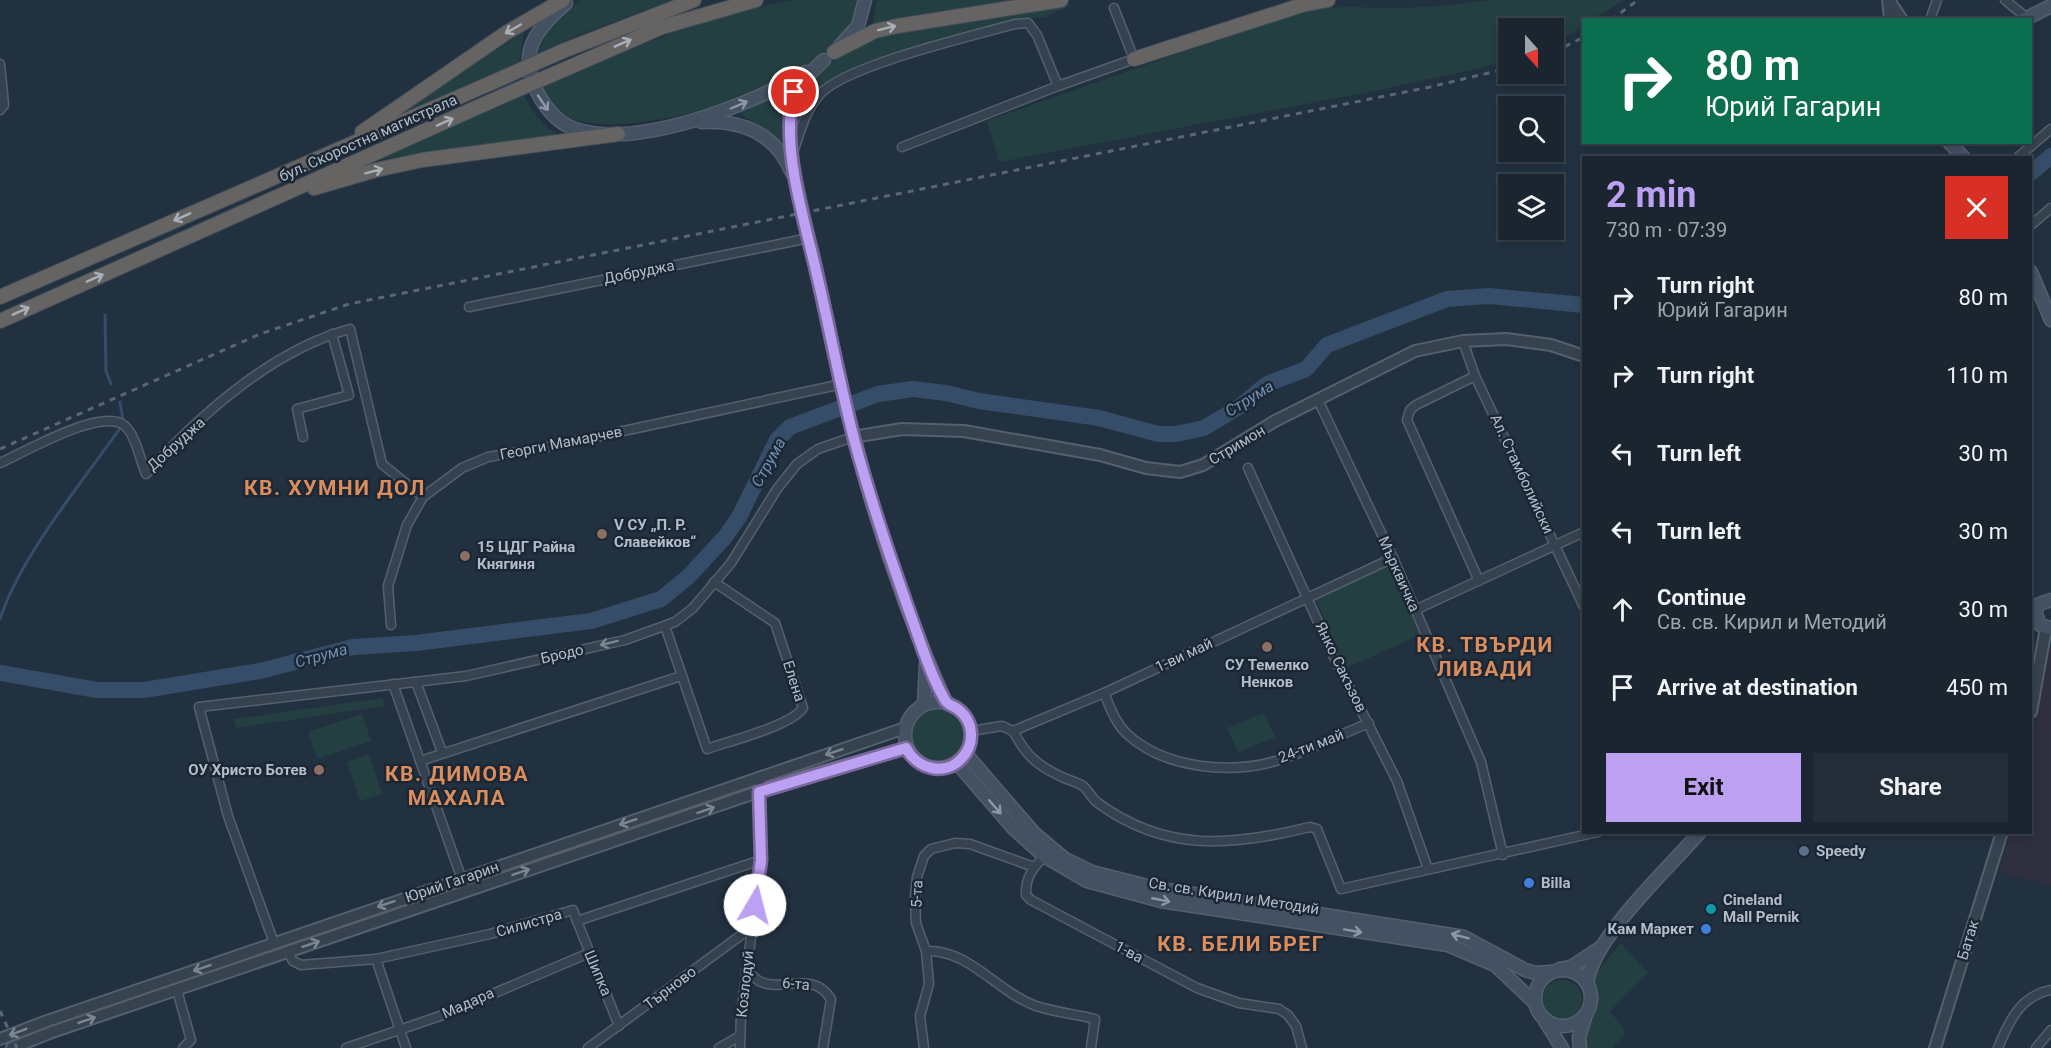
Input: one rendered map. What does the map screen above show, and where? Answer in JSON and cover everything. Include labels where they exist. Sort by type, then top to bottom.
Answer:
[{"type":"highway","points":[[333,152],[506,33],[563,0]]},
{"type":"highway","name":"бул. Скоростна магистрала","points":[[0,297],[562,51],[694,0]]},
{"type":"highway","name":"бул. Скоростна магистрала","points":[[0,321],[662,27],[756,0]]},
{"type":"highway","points":[[829,56],[875,31],[1061,0]]},
{"type":"highway","points":[[1134,59],[1302,5],[1328,0]]},
{"type":"highway","points":[[257,205],[376,170],[422,160],[618,134]]},
{"type":"main road","points":[[569,0],[542,23],[532,42],[528,58],[539,98],[561,122],[590,133],[618,134],[683,122],[733,108],[783,85],[829,56]]},
{"type":"main road","points":[[865,0],[858,26],[804,79],[794,92],[790,108],[793,154],[797,186],[852,432],[874,508],[925,657],[946,703],[964,715],[971,731],[971,743],[961,758],[946,768],[928,768],[917,762],[906,748],[905,728],[910,717],[924,705],[946,703]]},
{"type":"main road","points":[[2027,18],[2051,6]]},
{"type":"main road","points":[[683,122],[719,121],[748,127],[773,143],[782,154],[797,186]]},
{"type":"main road","points":[[1950,144],[1963,156]]},
{"type":"main road","points":[[2032,274],[2051,320]]},
{"type":"main road","points":[[2049,628],[2037,621],[2033,608],[2043,601],[2051,600]]},
{"type":"main road","points":[[924,705],[925,657]]},
{"type":"main road","name":"Св. св. Кирил и Методий","points":[[961,758],[1009,806],[1048,853],[1087,880],[1161,901],[1448,945],[1494,965],[1534,1002]]},
{"type":"main road","points":[[1580,1048],[1580,1030],[1591,999],[1587,984],[1592,965],[1636,903],[1698,834]]},
{"type":"main road","name":"Св. св. Кирил и Методий","points":[[1048,853],[1114,879],[1155,888],[1464,937],[1525,970],[1535,973],[1555,971]]},
{"type":"main road","points":[[1562,1048],[1534,1002],[1538,984],[1555,971],[1571,967],[1604,946]]},
{"type":"main road","points":[[1555,971],[1576,973],[1587,984]]},
{"type":"main road","points":[[1545,1020],[1562,1026],[1580,1020],[1586,1013]]},
{"type":"street","points":[[1888,0],[1890,18]]},
{"type":"street","points":[[1888,0],[1901,18]]},
{"type":"street","points":[[1931,18],[1936,0]]},
{"type":"street","points":[[2006,0],[2024,18]]},
{"type":"street","points":[[902,147],[1134,59],[1114,8]]},
{"type":"street","points":[[793,154],[808,109],[822,92],[854,73],[1015,24],[1028,23],[1037,35],[1058,86]]},
{"type":"street","points":[[0,64],[4,105],[0,110]]},
{"type":"street","points":[[2019,156],[2051,129]]},
{"type":"street","points":[[2032,224],[2051,208]]},
{"type":"street","name":"Добруджа","points":[[469,307],[809,238]]},
{"type":"street","points":[[303,437],[297,409],[349,395],[332,334],[350,329],[382,464],[423,497]]},
{"type":"street","name":"Добруджа","points":[[0,463],[91,422],[105,420],[122,424],[146,474],[173,444],[225,400],[283,357],[332,334]]},
{"type":"street","name":"Стримон","points":[[839,441],[852,432],[902,429],[964,431],[1100,455],[1146,468],[1180,472],[1203,465],[1275,421],[1415,351],[1463,341],[1532,341],[1582,355]]},
{"type":"street","name":"Ал. Стамболийски","points":[[1463,341],[1475,376],[1582,603]]},
{"type":"street","points":[[1475,376],[1416,405],[1410,410],[1407,420],[1479,581]]},
{"type":"street","name":"Георги Мамарчев","points":[[391,625],[388,586],[395,556],[407,525],[423,497],[462,468],[488,457],[843,389]]},
{"type":"street","name":"Мърквичка","points":[[1318,400],[1393,558],[1481,762],[1503,855]]},
{"type":"street","name":"Бродо","points":[[274,943],[228,816],[200,707],[465,676],[624,640],[675,622],[693,608],[731,563],[777,489],[797,464],[818,449],[839,441]]},
{"type":"street","name":"Янко Сакъзов","points":[[1248,468],[1308,596],[1333,656],[1398,781],[1428,869]]},
{"type":"street","points":[[1415,610],[1582,533]]},
{"type":"street","name":"1-ви май","points":[[971,731],[1002,726],[1012,731],[1104,693],[1393,558]]},
{"type":"street","name":"Елена","points":[[681,676],[707,749],[786,721],[803,708],[775,623],[714,582]]},
{"type":"street","points":[[420,761],[681,676],[665,626]]},
{"type":"street","points":[[2032,707],[2049,628]]},
{"type":"street","points":[[416,682],[442,752]]},
{"type":"street","points":[[393,684],[466,891]]},
{"type":"street","name":"24-ти май","points":[[1104,693],[1115,719],[1138,743],[1178,762],[1205,766],[1239,766],[1278,760],[1369,723]]},
{"type":"street","name":"Юрий Гагарин","points":[[0,1039],[462,878],[905,728]]},
{"type":"street","points":[[1012,731],[1026,754],[1060,776],[1083,786],[1097,803],[1133,823],[1168,838],[1215,842],[1262,838],[1310,827],[1317,829],[1341,890],[1590,834]]},
{"type":"street","name":"Юрий Гагарин","points":[[12,1048],[759,792],[906,748]]},
{"type":"street","name":"Козлодуй","points":[[741,1048],[746,970],[761,860],[760,777]]},
{"type":"street","name":"Батак","points":[[1935,1048],[2001,834]]},
{"type":"street","name":"5-та","points":[[924,1048],[920,1016],[929,984],[926,951],[916,923],[915,897],[920,865],[924,856],[931,849],[955,843],[970,844],[1034,867]]},
{"type":"street","name":"1-ва","points":[[1048,853],[1034,867],[1026,882],[1026,895],[1031,900],[1197,988],[1232,1001],[1279,1009],[1296,1026],[1302,1048]]},
{"type":"street","name":"Силистра","points":[[376,959],[490,934],[573,910],[577,921],[761,860]]},
{"type":"street","name":"Шипка","points":[[577,921],[619,1026]]},
{"type":"street","name":"Търново","points":[[588,1048],[752,927]]},
{"type":"street","points":[[926,951],[941,950],[964,961],[1035,1006],[1095,1019],[1091,1048]]},
{"type":"street","points":[[288,952],[293,961],[301,965],[376,959],[406,1048]]},
{"type":"street","name":"Мадара","points":[[346,1048],[443,1015],[472,1000],[589,953]]},
{"type":"street","name":"6-та","points":[[746,970],[761,982],[810,984],[824,989],[831,999],[823,1048]]},
{"type":"street","points":[[177,990],[192,1044],[183,1048]]},
{"type":"street","points":[[1998,1048],[2019,1007],[2032,995],[2051,990]]},
{"type":"street","points":[[2036,1048],[2051,1030]]},
{"type":"street","points":[[719,1048],[740,1036]]},
{"type":"shaded area","points":[[2051,646],[2051,885],[1999,872],[2011,834],[2032,834],[2032,740]]},
{"type":"green space","points":[[581,0],[671,0],[578,35],[537,54],[549,25]]},
{"type":"green space","points":[[795,0],[858,0],[847,29],[820,56],[781,80],[735,99],[687,114],[640,122],[599,124],[564,114],[553,104],[542,86],[604,59],[698,24]]},
{"type":"green space","points":[[877,0],[1015,0],[900,17],[873,24]]},
{"type":"green space","points":[[1491,0],[1624,0],[1596,18],[1582,18],[1582,27],[1564,38],[1564,18],[1498,18],[1498,63],[1489,66],[1369,92],[999,162],[987,121],[1296,12],[1331,8],[1427,7]]},
{"type":"green space","points":[[1074,4],[1044,17],[1023,18],[847,71],[811,98],[803,94],[815,75],[826,66],[867,42],[889,33]]},
{"type":"green space","points":[[524,32],[519,62],[379,125]]},
{"type":"green space","points":[[790,89],[785,118],[787,146],[783,148],[772,134],[739,113]]},
{"type":"green space","points":[[524,95],[540,120],[565,138],[433,150],[359,164]]},
{"type":"green space","points":[[1391,565],[1422,634],[1346,668],[1315,598]]},
{"type":"green space","points":[[383,698],[384,706],[236,728],[234,719]]},
{"type":"green space","points":[[938,707],[948,709],[957,715],[963,724],[965,734],[963,744],[957,753],[948,759],[938,761],[928,759],[919,753],[913,744],[911,734],[913,724],[919,715],[928,709]]},
{"type":"green space","points":[[1264,713],[1275,737],[1238,752],[1227,728]]},
{"type":"green space","points":[[362,714],[371,741],[317,759],[308,732]]},
{"type":"green space","points":[[369,754],[382,794],[360,801],[347,762]]},
{"type":"green space","points":[[1621,943],[1648,973],[1610,1011],[1626,1032],[1612,1048],[1586,1048],[1585,1031],[1596,1003],[1593,977]]},
{"type":"green space","points":[[1562,980],[1570,981],[1576,986],[1581,992],[1581,1008],[1576,1014],[1570,1019],[1562,1020],[1554,1019],[1548,1014],[1543,1008],[1542,1000],[1543,992],[1548,986],[1554,981]]},
{"type":"waterway","name":"Струма","points":[[2032,172],[2051,156]]},
{"type":"waterway","name":"Струма","points":[[0,673],[97,690],[144,690],[260,671],[353,647],[416,643],[591,621],[661,599],[688,577],[725,537],[739,517],[777,440],[790,427],[878,394],[913,389],[946,393],[979,401],[1099,418],[1158,434],[1176,434],[1204,428],[1239,407],[1267,384],[1306,369],[1327,345],[1447,299],[1489,296],[1582,305]]},
{"type":"waterway","points":[[105,315],[106,371],[111,384]]},
{"type":"waterway","points":[[0,619],[9,595],[53,520],[121,427],[123,420],[120,402]]},
{"type":"railway","points":[[1614,18],[1638,0]]},
{"type":"railway","points":[[1564,47],[1582,38]]},
{"type":"railway","points":[[0,449],[260,334],[349,304],[1430,87],[1498,71]]},
{"type":"railway","points":[[0,1011],[17,1048]]},
{"type":"place","name":"V СУ „П. Р. Славейков“","points":[[602,534]]},
{"type":"place","name":"15 ЦДГ Райна Княгиня","points":[[465,556]]},
{"type":"place","name":"СУ Темелко Ненков","points":[[1267,647]]},
{"type":"place","name":"ОУ Христо Ботев","points":[[319,770]]},
{"type":"place","name":"Speedy","points":[[1804,851]]},
{"type":"place","name":"Billa","points":[[1529,883]]},
{"type":"place","name":"Cineland Mall Pernik","points":[[1711,909]]},
{"type":"place","name":"Кам Маркет","points":[[1706,929]]},
{"type":"district","name":"КВ. ХУМНИ ДОЛ","points":[[335,488]]},
{"type":"district","name":"КВ. ТВЪРДИ ЛИВАДИ","points":[[1485,657]]},
{"type":"district","name":"КВ. ДИМОВА МАХАЛА","points":[[457,786]]},
{"type":"district","name":"КВ. БЕЛИ БРЕГ","points":[[1241,944]]},
{"type":"route","points":[[755,905],[761,860],[759,792],[796,779],[906,748],[922,765],[934,769],[946,768],[962,759],[971,743],[971,731],[964,715],[946,703],[925,657],[874,508],[854,437],[797,186],[790,130],[790,108],[794,92]]}]
